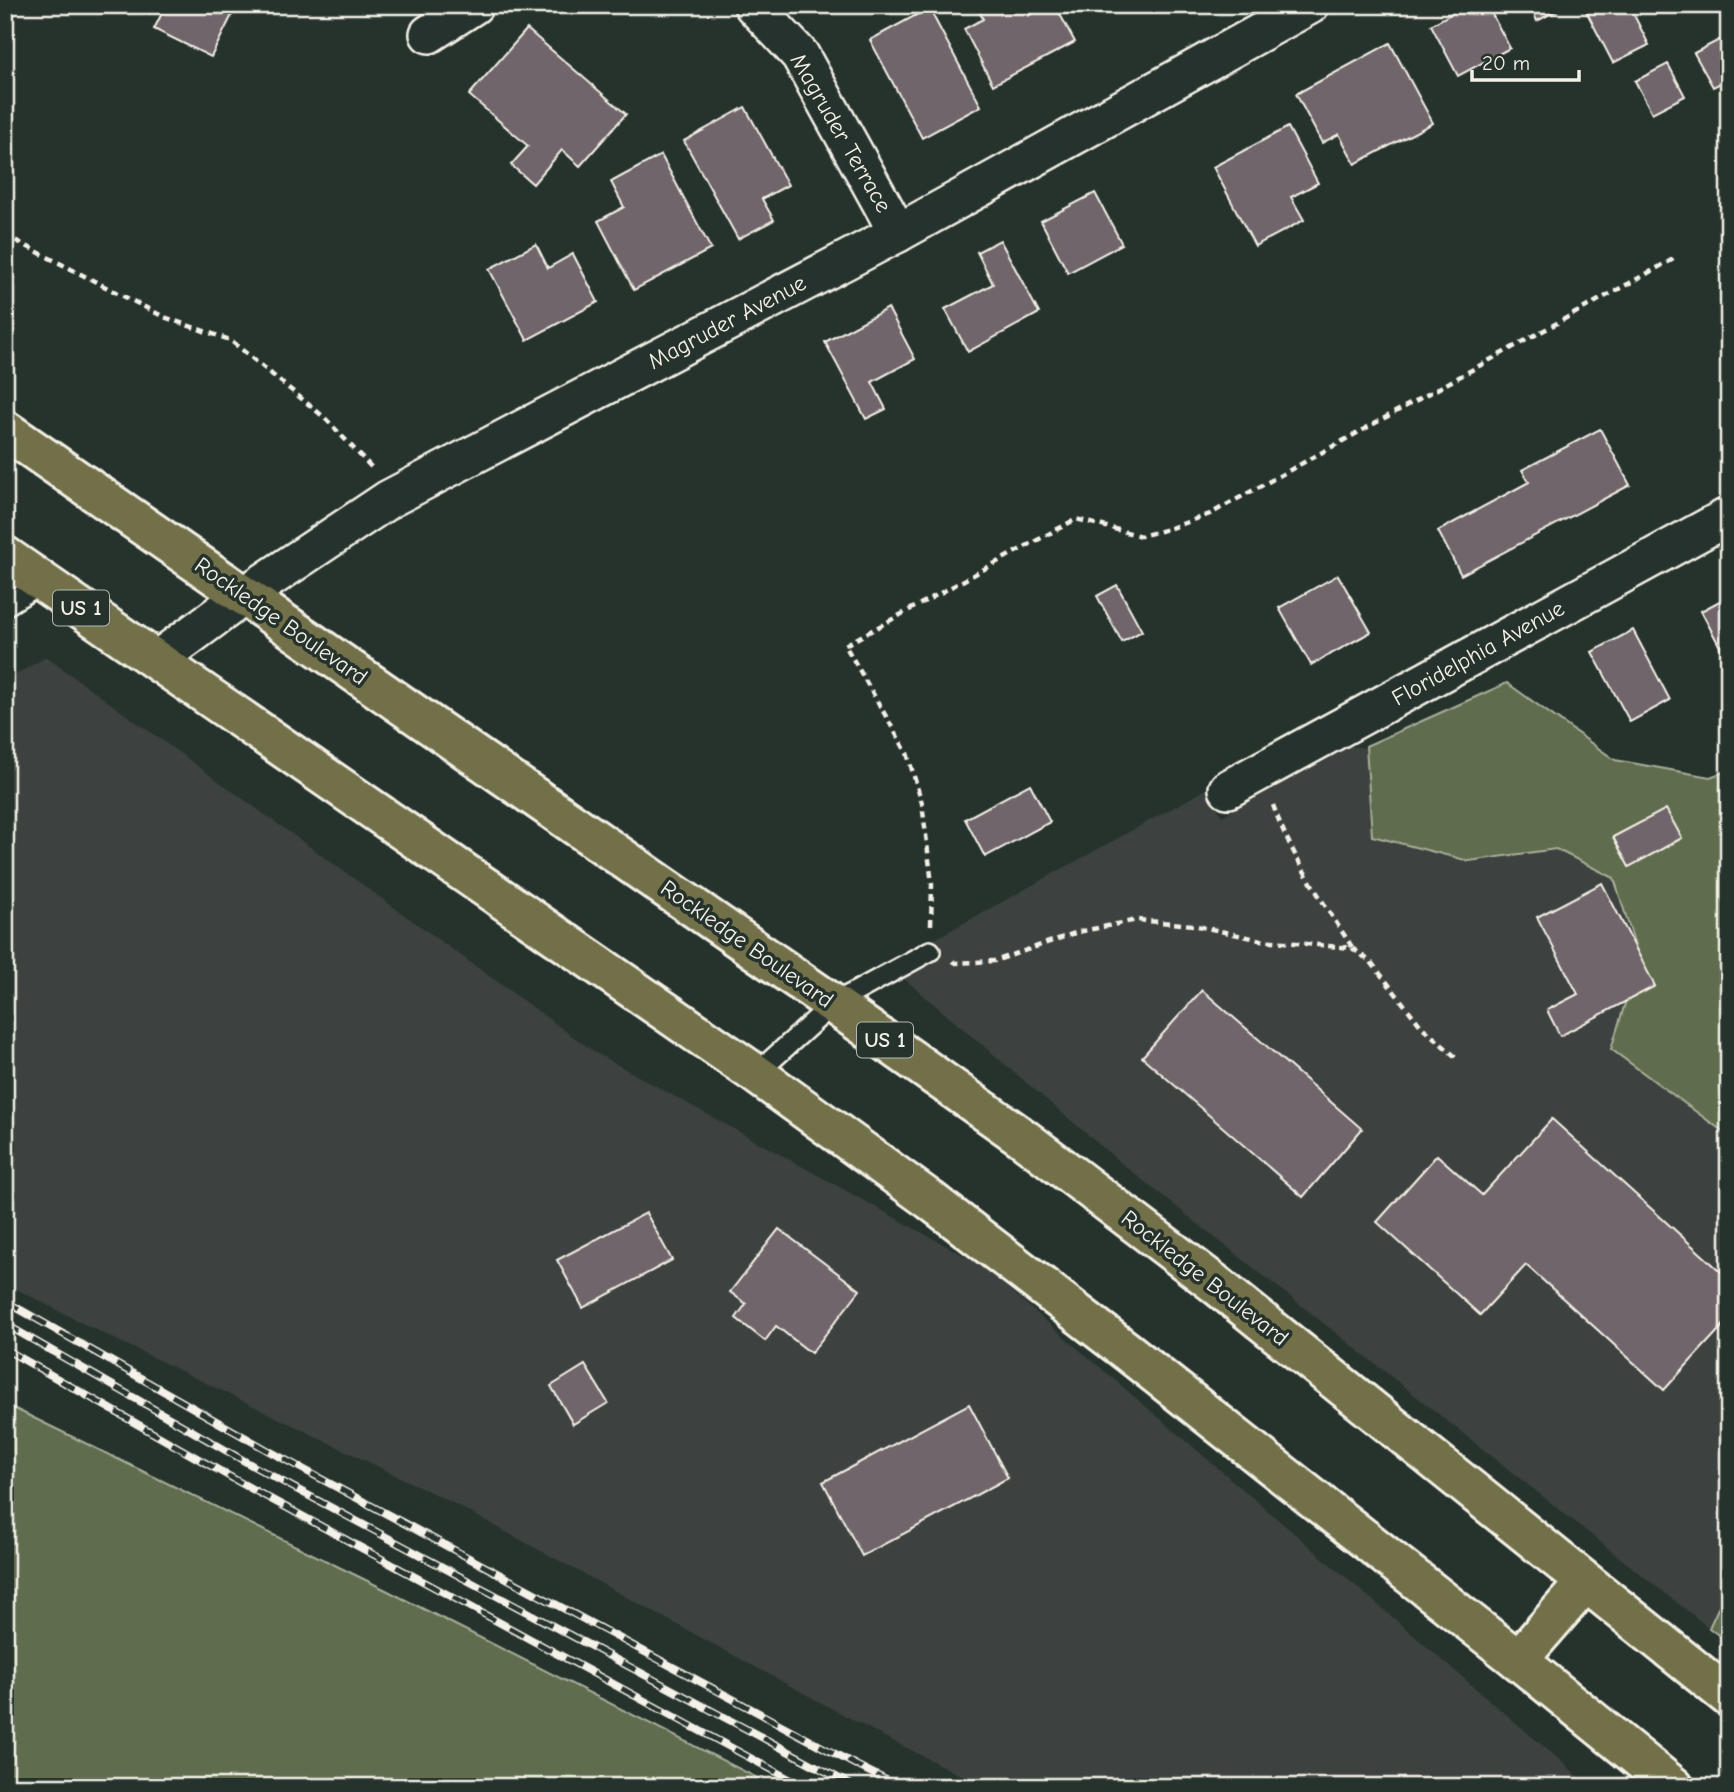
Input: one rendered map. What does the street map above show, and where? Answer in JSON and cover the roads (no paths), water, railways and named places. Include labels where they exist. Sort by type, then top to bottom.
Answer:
[{"type":"main road","name":"Rockledge Boulevard","points":[[5,430],[1023,1138],[1214,1283],[1729,1698]]},
{"type":"main road","name":"US 1","points":[[5,556],[756,1074],[930,1200],[1518,1660],[1674,1787]]},
{"type":"main road","points":[[1518,1660],[1585,1583]]},
{"type":"street","points":[[429,34],[474,5]]},
{"type":"street","name":"Magruder Terrace","points":[[753,5],[800,55],[898,233]]},
{"type":"street","name":"Magruder Avenue","points":[[157,660],[245,595],[397,495],[898,233],[1310,5]]},
{"type":"street","name":"Floridelphia Avenue","points":[[1228,789],[1729,516]]},
{"type":"lane","points":[[5,607],[43,582]]},
{"type":"lane","points":[[756,1074],[833,1004],[930,951]]},
{"type":"railway","points":[[5,1301],[269,1451],[900,1787]]},
{"type":"railway","points":[[5,1324],[255,1467],[855,1787]]},
{"type":"railway","points":[[5,1349],[241,1483],[804,1787]]}]
